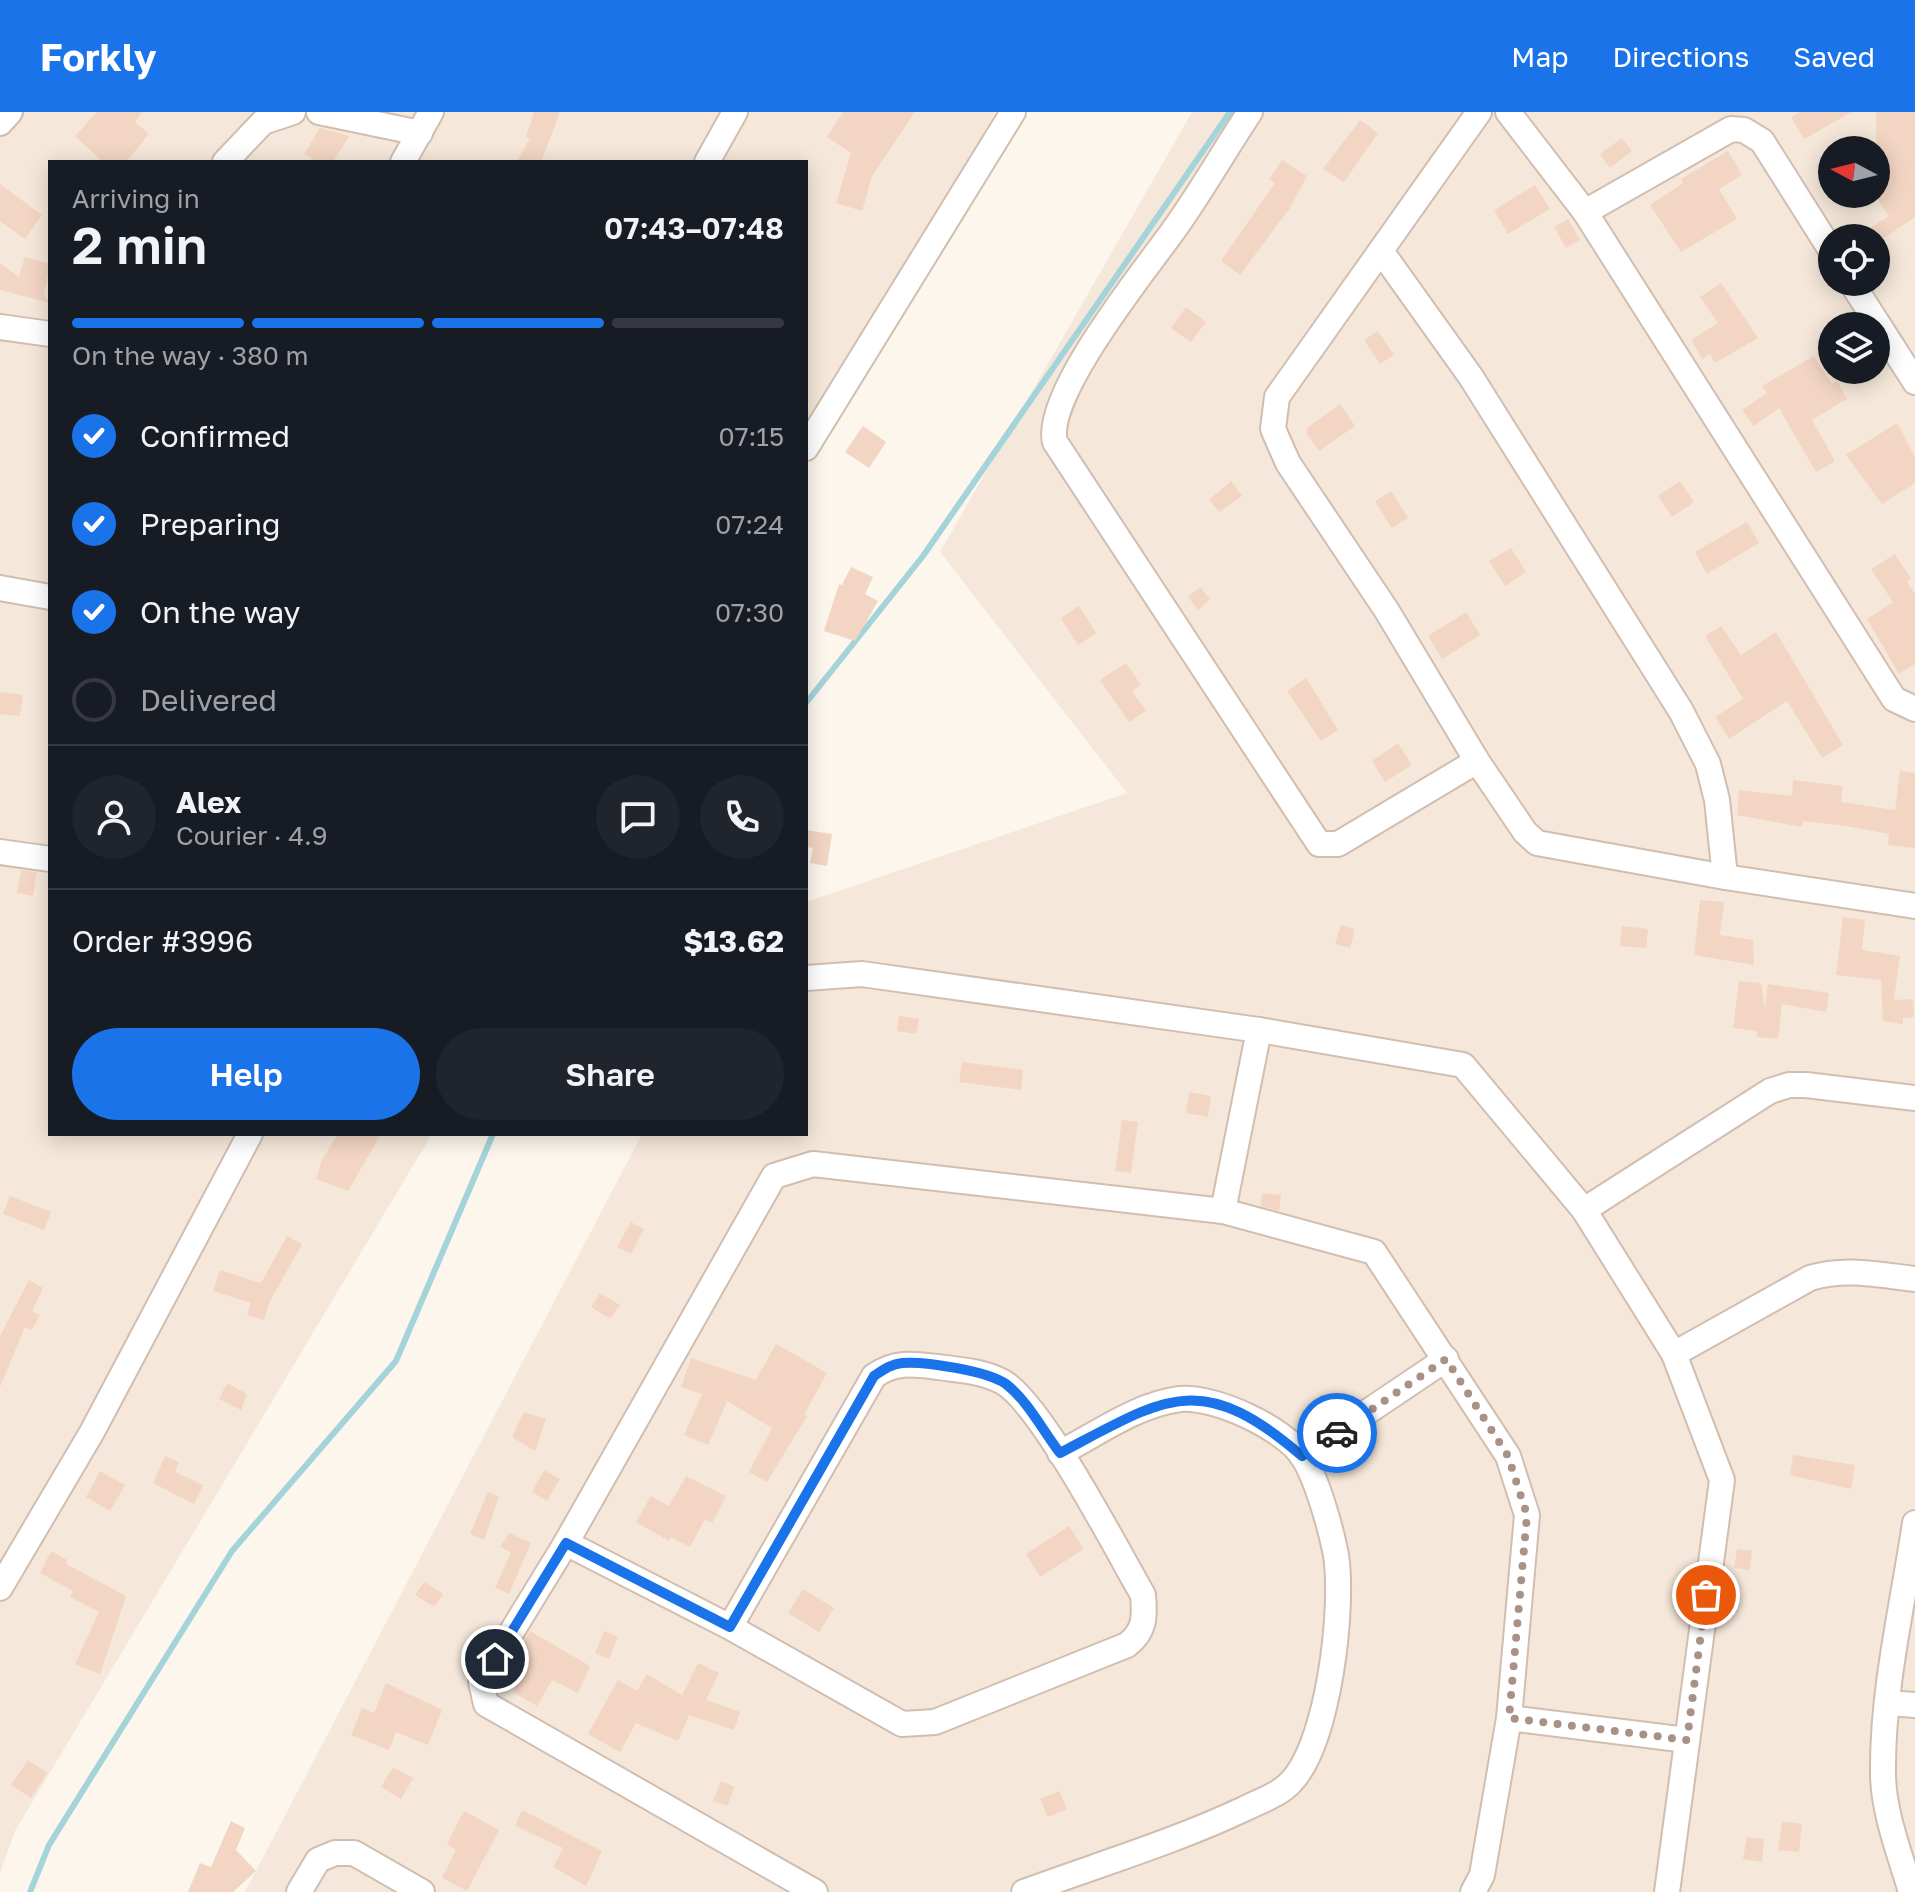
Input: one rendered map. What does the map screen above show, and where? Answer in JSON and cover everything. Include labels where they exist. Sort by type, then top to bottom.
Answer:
[{"type":"street","points":[[0,123],[10,112]]},
{"type":"street","points":[[227,160],[263,122],[293,112]]},
{"type":"street","points":[[319,112],[426,123],[404,160]]},
{"type":"street","points":[[708,160],[735,112]]},
{"type":"street","points":[[808,445],[1013,112]]},
{"type":"street","points":[[1250,112],[1174,230],[1124,296],[1079,369],[1055,421],[1055,442],[1319,844],[1338,844],[1477,761]]},
{"type":"street","points":[[1479,112],[1292,370],[1277,397],[1273,429],[1288,463],[1387,611],[1477,761],[1525,832],[1537,843],[1725,877],[1915,906]]},
{"type":"street","points":[[1508,112],[1585,212],[1894,699],[1915,709]]},
{"type":"street","points":[[1585,212],[1731,129],[1744,130],[1762,141],[1818,230]]},
{"type":"street","points":[[1381,251],[1471,377],[1681,711],[1708,764],[1717,800],[1725,877]]},
{"type":"street","points":[[1860,296],[1915,382]]},
{"type":"street","points":[[0,327],[48,334]]},
{"type":"street","points":[[0,588],[48,597]]},
{"type":"street","points":[[0,852],[48,859]]},
{"type":"street","points":[[808,978],[862,974],[1259,1030],[1463,1065],[1584,1210],[1674,1354],[1722,1480],[1667,1892]]},
{"type":"street","points":[[1223,1211],[1259,1030]]},
{"type":"street","points":[[1584,1210],[1770,1091],[1789,1085],[1806,1085],[1915,1098]]},
{"type":"street","points":[[0,1588],[92,1432],[249,1136]]},
{"type":"street","points":[[815,1892],[486,1704],[481,1682],[566,1543],[774,1176],[813,1164],[1223,1211],[1374,1252],[1508,1456],[1527,1515],[1509,1718],[1482,1875],[1473,1892]]},
{"type":"street","points":[[1674,1354],[1810,1278],[1829,1272],[1843,1270],[1915,1279]]},
{"type":"street","points":[[1302,1456],[1446,1359]]},
{"type":"street","points":[[566,1543],[730,1627],[888,1718],[920,1725],[935,1722],[1127,1645],[1138,1636],[1143,1625],[1143,1595],[1060,1453],[1021,1399],[1004,1383],[982,1374],[903,1363],[887,1367],[874,1376],[730,1627]]},
{"type":"street","points":[[1024,1892],[1227,1817],[1277,1794],[1298,1774],[1316,1738],[1326,1702],[1335,1613],[1336,1556],[1302,1456],[1270,1429],[1241,1413],[1183,1399],[1151,1406],[1060,1453]]},
{"type":"street","points":[[1911,1892],[1884,1790],[1888,1703],[1915,1523]]},
{"type":"street","points":[[1888,1703],[1915,1705]]},
{"type":"street","points":[[1509,1718],[1687,1740]]},
{"type":"street","points":[[299,1892],[318,1860],[344,1851],[354,1853],[422,1892]]},
{"type":"shaded area","points":[[0,112],[995,112],[808,459],[808,160],[48,160],[48,1136],[431,1136],[15,1831],[0,1873]]},
{"type":"shaded area","points":[[1192,112],[1915,112],[1915,1892],[245,1892],[641,1136],[808,1136],[808,901],[1127,793],[940,552]]},
{"type":"building","points":[[97,112],[142,112],[135,122],[149,134],[128,160],[101,160],[75,136]]},
{"type":"building","points":[[534,112],[560,112],[542,160],[518,160],[530,138],[526,137]]},
{"type":"building","points":[[843,112],[915,112],[872,176],[862,211],[836,203],[851,153],[827,137]]},
{"type":"building","points":[[1800,112],[1852,112],[1804,139],[1791,117]]},
{"type":"building","points":[[1876,112],[1915,112],[1915,217],[1890,234],[1890,224],[1877,224],[1889,216],[1884,208],[1890,208],[1890,136],[1876,136]]},
{"type":"building","points":[[1360,120],[1378,133],[1344,182],[1323,169]]},
{"type":"building","points":[[320,128],[349,136],[334,160],[314,160],[304,154]]},
{"type":"building","points":[[1622,138],[1632,151],[1610,168],[1600,154]]},
{"type":"building","points":[[1728,151],[1742,175],[1719,189],[1737,219],[1681,252],[1650,205],[1683,183],[1681,179]]},
{"type":"building","points":[[1282,160],[1307,176],[1290,208],[1240,275],[1221,261],[1275,183],[1269,179]]},
{"type":"building","points":[[0,184],[42,215],[25,239],[0,221]]},
{"type":"building","points":[[1535,185],[1550,209],[1508,234],[1494,210]]},
{"type":"building","points":[[1568,219],[1580,240],[1566,248],[1554,227]]},
{"type":"building","points":[[25,257],[48,263],[44,295],[48,302],[0,290],[0,263],[19,277]]},
{"type":"building","points":[[1721,283],[1758,338],[1715,363],[1710,354],[1702,359],[1691,340],[1718,323],[1700,297]]},
{"type":"building","points":[[1186,307],[1206,322],[1191,342],[1171,328]]},
{"type":"building","points":[[1378,331],[1394,355],[1380,364],[1364,340]]},
{"type":"building","points":[[1814,356],[1818,362],[1818,384],[1839,384],[1847,399],[1812,420],[1835,461],[1816,472],[1779,408],[1754,426],[1742,410],[1767,393],[1762,386]]},
{"type":"building","points":[[1340,404],[1355,426],[1319,451],[1307,434],[1307,428]]},
{"type":"building","points":[[1897,423],[1915,457],[1915,483],[1882,504],[1846,455]]},
{"type":"building","points":[[863,426],[886,442],[869,468],[845,452]]},
{"type":"building","points":[[1231,481],[1242,496],[1219,512],[1209,500]]},
{"type":"building","points":[[1680,481],[1694,502],[1672,517],[1658,496]]},
{"type":"building","points":[[1391,491],[1408,518],[1392,528],[1375,501]]},
{"type":"building","points":[[1747,522],[1759,543],[1707,574],[1695,552]]},
{"type":"building","points":[[1511,548],[1526,572],[1505,586],[1489,561]]},
{"type":"building","points":[[1895,554],[1911,579],[1907,582],[1915,594],[1915,664],[1899,674],[1867,619],[1893,602],[1871,569]]},
{"type":"building","points":[[851,567],[873,577],[865,594],[878,601],[855,641],[824,631],[839,584],[842,585]]},
{"type":"building","points":[[1200,587],[1210,599],[1198,610],[1188,597]]},
{"type":"building","points":[[1079,606],[1096,633],[1078,645],[1061,618]]},
{"type":"building","points":[[1466,612],[1480,635],[1442,659],[1428,636]]},
{"type":"building","points":[[1721,626],[1741,655],[1776,632],[1843,745],[1822,758],[1787,701],[1729,739],[1715,717],[1743,699],[1705,636]]},
{"type":"building","points":[[1126,663],[1141,685],[1132,691],[1146,711],[1129,722],[1100,680]]},
{"type":"building","points":[[1306,678],[1338,730],[1321,741],[1287,691]]},
{"type":"building","points":[[0,692],[23,695],[20,716],[0,714]]},
{"type":"building","points":[[1398,743],[1412,765],[1385,782],[1372,761]]},
{"type":"building","points":[[1900,771],[1915,773],[1915,848],[1888,845],[1889,834],[1846,826],[1803,821],[1802,827],[1737,815],[1739,790],[1792,796],[1793,780],[1843,786],[1841,802],[1895,810]]},
{"type":"building","points":[[808,830],[832,834],[827,866],[810,863],[813,848],[808,847]]},
{"type":"building","points":[[21,870],[37,872],[33,896],[17,893]]},
{"type":"building","points":[[1700,900],[1724,902],[1720,935],[1753,940],[1754,965],[1694,955]]},
{"type":"building","points":[[1843,917],[1865,920],[1862,950],[1900,956],[1894,1000],[1913,999],[1914,1017],[1903,1018],[1903,1024],[1883,1021],[1881,980],[1836,975]]},
{"type":"building","points":[[1341,925],[1355,929],[1350,948],[1335,944]]},
{"type":"building","points":[[1622,926],[1648,929],[1646,948],[1620,946]]},
{"type":"building","points":[[1739,981],[1761,983],[1765,1009],[1768,984],[1829,993],[1826,1012],[1782,1004],[1778,1039],[1757,1037],[1757,1031],[1733,1028]]},
{"type":"building","points":[[899,1016],[919,1019],[916,1034],[897,1031]]},
{"type":"building","points":[[962,1062],[1023,1070],[1021,1090],[959,1082]]},
{"type":"building","points":[[1189,1092],[1211,1096],[1208,1117],[1186,1113]]},
{"type":"building","points":[[1122,1120],[1138,1122],[1131,1173],[1115,1171]]},
{"type":"building","points":[[337,1136],[380,1136],[348,1191],[316,1179],[322,1160]]},
{"type":"building","points":[[1262,1193],[1281,1195],[1279,1211],[1261,1206]]},
{"type":"building","points":[[10,1196],[51,1212],[44,1230],[3,1214]]},
{"type":"building","points":[[631,1222],[644,1229],[631,1254],[617,1247]]},
{"type":"building","points":[[287,1236],[302,1244],[269,1303],[264,1320],[247,1315],[251,1303],[213,1291],[220,1270],[261,1283]]},
{"type":"building","points":[[29,1280],[43,1288],[32,1311],[40,1315],[32,1330],[25,1327],[0,1387],[0,1336]]},
{"type":"building","points":[[600,1293],[620,1305],[610,1319],[591,1307]]},
{"type":"building","points":[[776,1344],[827,1373],[804,1415],[807,1416],[767,1482],[749,1472],[772,1428],[727,1401],[708,1445],[684,1435],[702,1394],[681,1387],[691,1358],[756,1380]]},
{"type":"building","points":[[227,1383],[247,1394],[241,1410],[219,1399]]},
{"type":"building","points":[[524,1412],[546,1419],[535,1451],[512,1437]]},
{"type":"building","points":[[1793,1455],[1855,1465],[1851,1489],[1790,1475]]},
{"type":"building","points":[[165,1456],[179,1462],[175,1472],[203,1485],[194,1504],[153,1483]]},
{"type":"building","points":[[544,1470],[560,1479],[547,1501],[532,1492]]},
{"type":"building","points":[[100,1471],[125,1485],[110,1511],[86,1497]]},
{"type":"building","points":[[686,1476],[726,1496],[712,1523],[705,1519],[690,1547],[671,1537],[669,1541],[636,1522],[651,1496],[669,1506]]},
{"type":"building","points":[[488,1492],[499,1497],[484,1540],[470,1534]]},
{"type":"building","points":[[1069,1526],[1084,1549],[1040,1577],[1026,1554]]},
{"type":"building","points":[[509,1533],[531,1543],[509,1594],[495,1588],[511,1552],[500,1547]]},
{"type":"building","points":[[1737,1549],[1752,1551],[1750,1570],[1734,1568]]},
{"type":"building","points":[[51,1551],[67,1560],[66,1564],[126,1596],[100,1674],[75,1664],[99,1612],[70,1597],[73,1591],[40,1573]]},
{"type":"building","points":[[424,1582],[443,1594],[434,1607],[415,1595]]},
{"type":"building","points":[[803,1589],[834,1608],[819,1632],[788,1613]]},
{"type":"building","points":[[530,1631],[590,1666],[578,1693],[552,1680],[537,1706],[513,1692],[524,1673],[511,1668]]},
{"type":"building","points":[[604,1631],[618,1637],[609,1659],[595,1653]]},
{"type":"building","points":[[698,1663],[719,1673],[706,1700],[740,1712],[734,1730],[689,1715],[678,1741],[636,1723],[620,1752],[588,1734],[618,1680],[637,1691],[647,1674],[682,1695]]},
{"type":"building","points":[[386,1683],[442,1710],[428,1745],[396,1732],[389,1750],[351,1735],[362,1708],[374,1713]]},
{"type":"building","points":[[28,1760],[47,1773],[31,1798],[11,1785]]},
{"type":"building","points":[[393,1767],[413,1778],[401,1799],[381,1787]]},
{"type":"building","points":[[721,1781],[735,1787],[727,1806],[713,1801]]},
{"type":"building","points":[[1059,1791],[1067,1809],[1048,1817],[1040,1799]]},
{"type":"building","points":[[522,1810],[602,1851],[586,1886],[553,1867],[563,1848],[515,1826]]},
{"type":"building","points":[[464,1811],[499,1830],[467,1891],[442,1878],[456,1850],[447,1844]]},
{"type":"building","points":[[231,1821],[245,1828],[236,1850],[256,1871],[233,1892],[188,1892],[200,1863],[211,1867]]},
{"type":"building","points":[[1782,1821],[1802,1824],[1799,1852],[1778,1850]]},
{"type":"building","points":[[1747,1837],[1764,1839],[1762,1862],[1743,1859]]},
{"type":"waterway","points":[[808,700],[923,556],[1230,112]]},
{"type":"waterway","points":[[30,1892],[49,1845],[232,1551],[396,1361],[492,1136]]},
{"type":"way so far","points":[[1337,1433],[1446,1359],[1508,1456],[1527,1515],[1509,1718],[1687,1740],[1706,1595]]},
{"type":"route","points":[[495,1659],[566,1543],[730,1627],[874,1376],[887,1367],[903,1363],[956,1370],[982,1374],[1004,1383],[1021,1399],[1060,1453],[1151,1406],[1183,1399],[1209,1402],[1241,1413],[1270,1429],[1302,1456],[1337,1433]]}]
